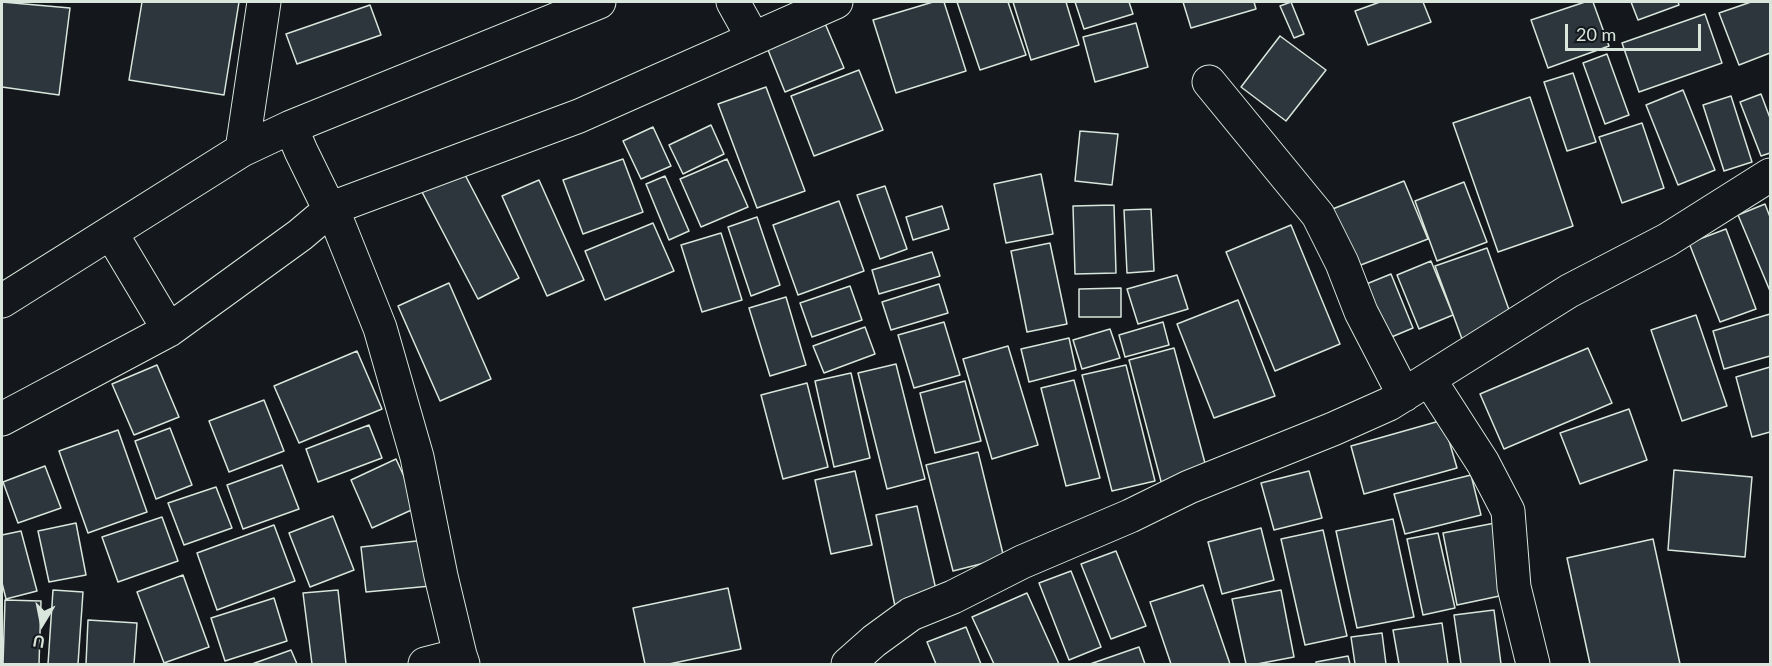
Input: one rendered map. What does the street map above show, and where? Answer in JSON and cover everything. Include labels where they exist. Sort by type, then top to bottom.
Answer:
[{"type":"street","points":[[242,150],[264,2]]},
{"type":"street","points":[[2,301],[242,150],[296,139],[599,2]]},
{"type":"street","points":[[2,419],[165,323],[300,235],[328,203],[579,117],[743,20],[836,2]]},
{"type":"street","points":[[1209,82],[1317,215],[1342,263],[1361,312],[1416,387],[1484,463],[1508,511],[1514,587],[1533,664]]},
{"type":"street","points":[[296,139],[328,203],[380,328],[417,457],[461,660],[425,664]]},
{"type":"street","points":[[848,664],[874,641],[911,614],[953,597],[1022,562],[1130,516],[1189,487],[1389,404],[1569,291],[1667,240],[1770,175]]},
{"type":"street","points":[[111,233],[165,323]]},
{"type":"building","points":[[2,2],[70,8],[59,95],[2,87]]},
{"type":"building","points":[[142,2],[239,2],[224,95],[129,80]]},
{"type":"building","points":[[933,2],[944,2],[966,71],[896,93],[873,20]]},
{"type":"building","points":[[957,2],[1008,2],[1026,55],[980,70]]},
{"type":"building","points":[[1013,2],[1066,2],[1079,45],[1031,60]]},
{"type":"building","points":[[1075,2],[1129,2],[1133,14],[1084,29]]},
{"type":"building","points":[[1183,2],[1254,2],[1256,9],[1191,28]]},
{"type":"building","points":[[1291,2],[1304,34],[1294,38],[1280,6]]},
{"type":"building","points":[[1380,2],[1423,2],[1431,22],[1368,45],[1355,11]]},
{"type":"building","points":[[1585,2],[1593,2],[1609,46],[1548,68],[1531,20]]},
{"type":"building","points":[[1631,2],[1678,2],[1679,5],[1638,20]]},
{"type":"building","points":[[1751,2],[1770,2],[1770,53],[1739,65],[1719,13]]},
{"type":"building","points":[[370,5],[381,35],[297,64],[286,34]]},
{"type":"building","points":[[1705,14],[1722,63],[1639,92],[1622,43]]},
{"type":"building","points":[[824,21],[844,68],[785,92],[766,45]]},
{"type":"building","points":[[1136,23],[1148,67],[1095,82],[1083,37]]},
{"type":"building","points":[[1280,36],[1326,70],[1286,121],[1241,87]]},
{"type":"building","points":[[1607,54],[1629,115],[1605,124],[1583,63]]},
{"type":"building","points":[[859,70],[883,130],[814,156],[791,96]]},
{"type":"building","points":[[1573,73],[1596,142],[1567,151],[1544,82]]},
{"type":"building","points":[[766,87],[805,191],[757,208],[718,104]]},
{"type":"building","points":[[1683,90],[1715,170],[1678,185],[1646,105]]},
{"type":"building","points":[[1761,94],[1770,118],[1770,153],[1761,156],[1740,102]]},
{"type":"building","points":[[1731,96],[1752,162],[1724,171],[1703,105]]},
{"type":"building","points":[[1530,97],[1573,226],[1498,252],[1453,123]]},
{"type":"building","points":[[1642,123],[1664,188],[1622,203],[1599,137]]},
{"type":"building","points":[[711,125],[724,154],[683,174],[669,145]]},
{"type":"building","points":[[653,127],[671,166],[641,179],[623,141]]},
{"type":"building","points":[[1080,131],[1118,134],[1112,185],[1075,181]]},
{"type":"building","points":[[623,159],[643,212],[583,234],[563,180]]},
{"type":"building","points":[[727,159],[748,207],[701,227],[680,179]]},
{"type":"building","points":[[463,171],[519,278],[478,299],[422,192]]},
{"type":"building","points":[[1041,174],[1053,234],[1006,243],[994,184]]},
{"type":"building","points":[[665,176],[689,231],[669,240],[646,184]]},
{"type":"building","points":[[539,180],[584,280],[547,296],[502,196]]},
{"type":"building","points":[[1404,181],[1428,239],[1353,268],[1330,210]]},
{"type":"building","points":[[1464,182],[1487,242],[1437,261],[1415,201]]},
{"type":"building","points":[[885,186],[907,249],[880,259],[857,195]]},
{"type":"building","points":[[839,201],[864,271],[798,295],[773,225]]},
{"type":"building","points":[[1765,204],[1770,217],[1770,291],[1738,215]]},
{"type":"building","points":[[1114,205],[1116,273],[1075,274],[1073,206]]},
{"type":"building","points":[[942,206],[949,229],[913,240],[906,217]]},
{"type":"building","points":[[1151,209],[1154,271],[1127,273],[1124,210]]},
{"type":"building","points":[[757,217],[780,285],[751,296],[728,227]]},
{"type":"building","points":[[653,223],[674,271],[605,300],[585,251]]},
{"type":"building","points":[[1291,225],[1340,344],[1275,371],[1226,252]]},
{"type":"building","points":[[1726,229],[1756,309],[1720,322],[1689,243]]},
{"type":"building","points":[[721,233],[742,300],[702,312],[681,245]]},
{"type":"building","points":[[1050,243],[1067,324],[1027,332],[1011,251]]},
{"type":"building","points":[[1487,248],[1513,321],[1462,339],[1435,266]]},
{"type":"building","points":[[932,252],[940,276],[879,294],[872,270]]},
{"type":"building","points":[[1431,261],[1453,315],[1419,329],[1397,275]]},
{"type":"building","points":[[1391,274],[1413,328],[1382,341],[1359,287]]},
{"type":"building","points":[[1177,275],[1188,309],[1138,324],[1127,289]]},
{"type":"building","points":[[449,283],[491,379],[440,401],[398,306]]},
{"type":"building","points":[[939,284],[948,313],[891,330],[882,302]]},
{"type":"building","points":[[850,286],[862,320],[812,337],[800,303]]},
{"type":"building","points":[[1121,288],[1121,317],[1079,317],[1079,289]]},
{"type":"building","points":[[786,297],[806,365],[770,376],[749,308]]},
{"type":"building","points":[[1238,300],[1275,396],[1214,418],[1177,324]]},
{"type":"building","points":[[1770,314],[1770,356],[1724,369],[1713,331]]},
{"type":"building","points":[[1696,315],[1727,406],[1682,421],[1651,330]]},
{"type":"building","points":[[944,322],[960,375],[914,388],[898,335]]},
{"type":"building","points":[[1163,322],[1169,345],[1125,357],[1119,335]]},
{"type":"building","points":[[865,327],[875,354],[824,373],[813,346]]},
{"type":"building","points":[[1110,329],[1120,358],[1082,369],[1073,340]]},
{"type":"building","points":[[1069,338],[1076,370],[1029,382],[1021,349]]},
{"type":"building","points":[[1008,346],[1038,445],[992,459],[963,359]]},
{"type":"building","points":[[1174,348],[1209,478],[1163,489],[1129,360]]},
{"type":"building","points":[[1588,348],[1612,403],[1504,449],[1480,394]]},
{"type":"building","points":[[357,351],[382,409],[299,443],[274,386]]},
{"type":"building","points":[[896,364],[925,479],[887,489],[858,373]]},
{"type":"building","points":[[157,365],[179,417],[134,435],[112,384]]},
{"type":"building","points":[[1126,365],[1155,481],[1112,491],[1082,375]]},
{"type":"building","points":[[1770,367],[1770,432],[1752,437],[1736,377]]},
{"type":"building","points":[[851,373],[870,458],[834,467],[815,381]]},
{"type":"building","points":[[1074,380],[1100,478],[1066,486],[1041,388]]},
{"type":"building","points":[[965,381],[981,441],[935,453],[920,393]]},
{"type":"building","points":[[807,383],[828,467],[783,479],[761,395]]},
{"type":"building","points":[[264,400],[284,451],[229,472],[209,421]]},
{"type":"building","points":[[1629,409],[1647,460],[1580,484],[1560,433]]},
{"type":"building","points":[[1443,420],[1457,468],[1364,494],[1351,446]]},
{"type":"building","points":[[369,425],[382,458],[318,482],[306,449]]},
{"type":"building","points":[[170,428],[192,485],[156,499],[135,441]]},
{"type":"building","points":[[118,430],[147,512],[88,533],[59,451]]},
{"type":"building","points":[[978,452],[1004,558],[953,571],[926,465]]},
{"type":"building","points":[[396,459],[418,507],[372,528],[351,480]]},
{"type":"building","points":[[282,465],[299,509],[243,529],[227,485]]},
{"type":"building","points":[[45,466],[61,508],[18,523],[3,482]]},
{"type":"building","points":[[1674,470],[1752,477],[1745,557],[1668,550]]},
{"type":"building","points":[[855,471],[872,545],[831,554],[815,480]]},
{"type":"building","points":[[1309,471],[1322,518],[1274,530],[1261,483]]},
{"type":"building","points":[[1471,475],[1481,515],[1405,534],[1394,494]]},
{"type":"building","points":[[216,487],[232,528],[184,545],[168,503]]},
{"type":"building","points":[[917,506],[939,603],[896,611],[876,515]]},
{"type":"building","points":[[333,516],[354,570],[310,587],[289,533]]},
{"type":"building","points":[[162,517],[178,561],[118,582],[102,537]]},
{"type":"building","points":[[1393,519],[1414,617],[1357,628],[1336,531]]},
{"type":"building","points":[[76,523],[86,575],[49,582],[38,531]]},
{"type":"building","points":[[1495,523],[1509,594],[1457,605],[1443,533]]},
{"type":"building","points":[[274,525],[295,581],[217,610],[197,553]]},
{"type":"building","points":[[1261,528],[1274,580],[1222,594],[1208,542]]},
{"type":"building","points":[[1323,530],[1347,636],[1305,645],[1281,539]]},
{"type":"building","points":[[21,531],[37,591],[6,599],[2,583],[2,535]]},
{"type":"building","points":[[1438,533],[1455,608],[1423,615],[1407,539]]},
{"type":"building","points":[[1653,539],[1680,664],[1590,664],[1567,558]]},
{"type":"building","points":[[426,540],[431,586],[366,592],[361,547]]},
{"type":"building","points":[[1116,551],[1146,626],[1111,639],[1081,564]]},
{"type":"building","points":[[1071,571],[1101,647],[1069,660],[1039,583]]},
{"type":"building","points":[[183,575],[209,647],[164,663],[137,592]]},
{"type":"building","points":[[1203,585],[1230,664],[1171,664],[1150,602]]},
{"type":"building","points":[[728,588],[741,649],[669,664],[645,664],[633,608]]},
{"type":"building","points":[[53,590],[83,592],[78,664],[48,664]]},
{"type":"building","points":[[338,590],[346,664],[312,664],[303,593]]},
{"type":"building","points":[[1281,590],[1294,657],[1246,664],[1232,599]]},
{"type":"building","points":[[1027,593],[1059,664],[994,664],[972,617]]},
{"type":"building","points":[[274,598],[287,641],[225,661],[211,618]]},
{"type":"building","points":[[5,600],[41,601],[39,664],[3,664]]},
{"type":"building","points":[[1494,610],[1501,664],[1461,664],[1454,615]]},
{"type":"building","points":[[88,620],[137,623],[134,664],[86,664]]},
{"type":"building","points":[[1442,623],[1448,664],[1399,664],[1393,630]]},
{"type":"building","points":[[966,627],[981,664],[936,664],[927,642]]},
{"type":"building","points":[[1382,633],[1386,664],[1355,664],[1351,637]]},
{"type":"building","points":[[1139,647],[1145,664],[1090,664]]},
{"type":"building","points":[[291,650],[297,664],[252,664]]},
{"type":"building","points":[[1348,656],[1350,664],[1316,664],[1316,662]]}]
